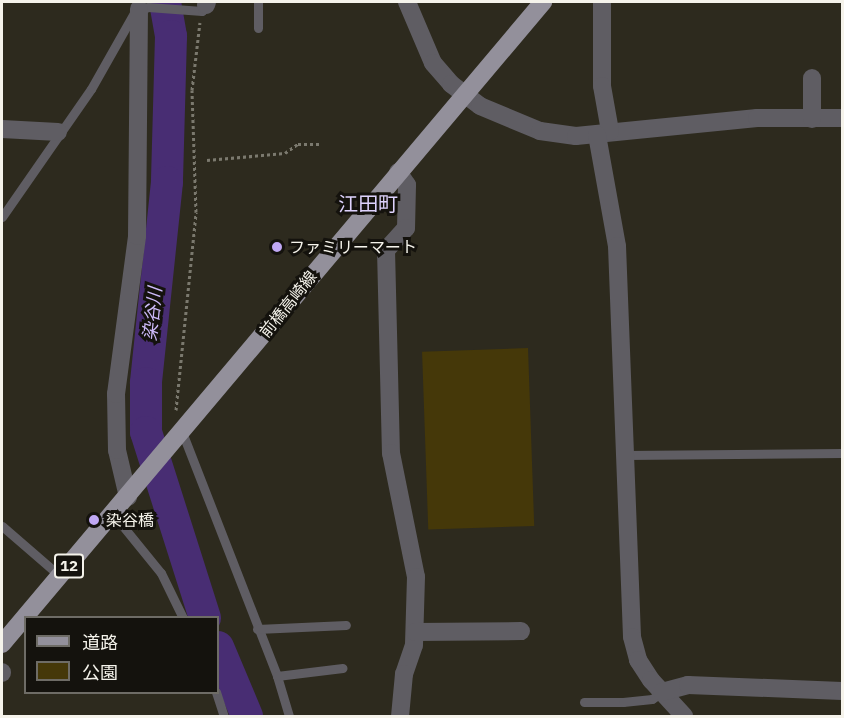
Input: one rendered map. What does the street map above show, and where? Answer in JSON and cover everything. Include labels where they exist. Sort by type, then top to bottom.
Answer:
[{"type":"main road","name":"前橋高崎線","points":[[177,431],[398,172],[539,2]]},
{"type":"main road","name":"12","points":[[26,616],[132,493],[177,431]]},
{"type":"main road","name":"12","points":[[2,644],[24,618]]},
{"type":"street","points":[[407,2],[438,72],[480,106],[540,131],[604,133],[757,118],[843,118]]},
{"type":"street","points":[[602,2],[604,133],[617,246],[632,637],[638,660],[684,717]]},
{"type":"street","points":[[132,493],[117,450],[116,394],[137,236],[143,8]]},
{"type":"street","points":[[812,78],[812,119]]},
{"type":"street","points":[[2,129],[58,132]]},
{"type":"street","points":[[398,172],[407,185],[406,228],[386,249],[391,453],[414,553],[415,632],[402,685],[400,717]]},
{"type":"street","points":[[415,632],[521,631]]},
{"type":"street","points":[[662,692],[688,685],[843,691]]},
{"type":"lane","points":[[258,2],[258,28]]},
{"type":"lane","points":[[2,217],[58,132],[91,89],[143,8],[203,7]]},
{"type":"lane","points":[[177,431],[277,676],[289,717]]},
{"type":"lane","points":[[626,454],[843,453]]},
{"type":"lane","points":[[113,514],[161,573],[182,616]]},
{"type":"lane","points":[[2,526],[60,576]]},
{"type":"lane","points":[[257,629],[346,625]]},
{"type":"lane","points":[[277,676],[343,668]]},
{"type":"lane","points":[[584,702],[652,699],[662,692]]},
{"type":"lane","points":[[216,694],[224,717]]},
{"type":"path","points":[[177,431],[196,212],[192,90],[203,7]]},
{"type":"path","points":[[207,160],[285,153],[298,144],[320,144]]},
{"type":"green space","points":[[528,348],[534,526],[428,530],[422,352]]},
{"type":"waterway","name":"染谷川","points":[[165,2],[171,36],[167,182],[146,383],[146,432],[204,616]]},
{"type":"waterway","name":"染谷川","points":[[219,649],[247,716]]},
{"type":"place","name":"ファミリーマート","points":[[277,247]]},
{"type":"place","name":"染谷橋","points":[[94,520]]},
{"type":"district","name":"江田町","points":[[368,203]]}]
